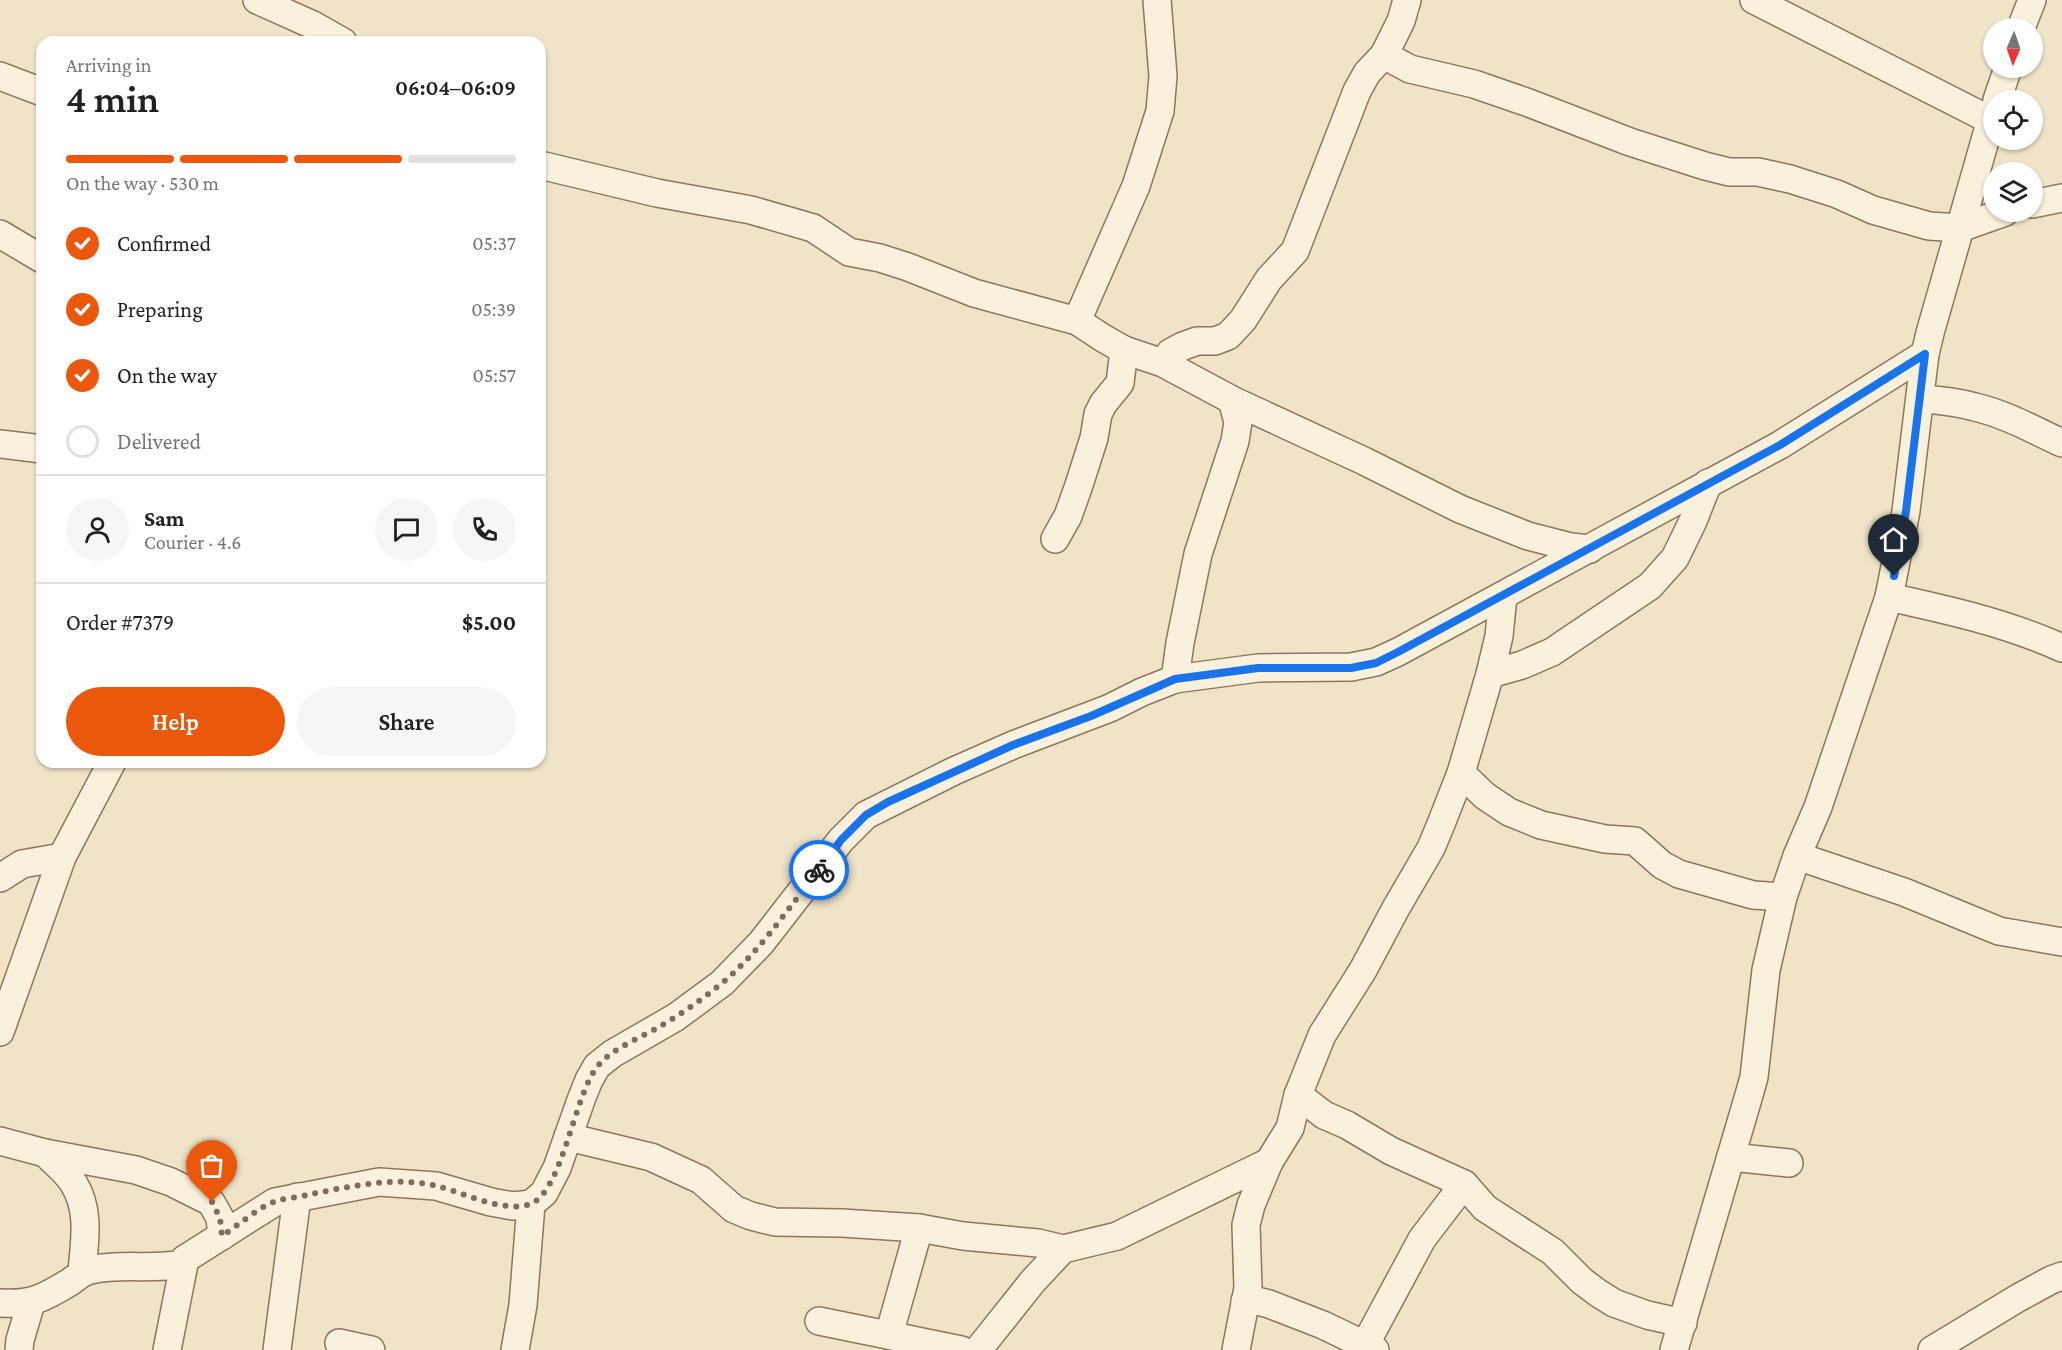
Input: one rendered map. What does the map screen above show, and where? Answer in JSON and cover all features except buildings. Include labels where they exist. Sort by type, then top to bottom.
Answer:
[{"type":"street","points":[[257,0],[332,36]]},
{"type":"street","points":[[1077,321],[1136,186],[1160,111],[1163,76],[1157,0]]},
{"type":"street","points":[[1162,363],[1170,352],[1183,346],[1197,341],[1215,340],[1228,336],[1243,320],[1269,279],[1295,250],[1357,91],[1367,73],[1384,55],[1401,21],[1407,0]]},
{"type":"street","points":[[1754,0],[1983,105]]},
{"type":"street","points":[[2025,18],[2032,0]]},
{"type":"street","points":[[1384,55],[1410,69],[1474,84],[1630,142],[1705,166],[1729,172],[1758,172],[1790,179],[1929,226],[1960,228],[1983,220]]},
{"type":"street","points":[[0,76],[36,90]]},
{"type":"street","points":[[1674,1350],[1754,1077],[1766,970],[1783,897],[1797,856],[1818,807],[1889,597],[1906,511],[1925,354],[1983,146]]},
{"type":"street","points":[[546,166],[657,193],[751,210],[813,228],[849,252],[880,258],[974,293],[1077,321],[1124,350],[1162,363],[1232,400],[1364,461],[1460,509],[1528,536],[1571,547],[1590,549]]},
{"type":"street","points":[[2043,202],[2062,198]]},
{"type":"street","points":[[0,234],[36,255]]},
{"type":"street","points":[[1055,539],[1068,516],[1079,485],[1094,438],[1098,414],[1120,383],[1124,350]]},
{"type":"street","points":[[0,1303],[31,1303],[44,1298],[82,1273],[111,1267],[168,1267],[183,1264],[185,1259],[275,1202],[297,1197],[379,1182],[391,1182],[436,1186],[513,1206],[531,1204],[544,1193],[557,1168],[589,1080],[597,1066],[612,1054],[676,1017],[722,983],[761,943],[841,840],[866,815],[1005,749],[1100,712],[1175,679],[1258,668],[1351,668],[1376,663],[1780,445],[1925,354]]},
{"type":"street","points":[[1920,399],[1948,401],[1977,407],[2001,415],[2062,443]]},
{"type":"street","points":[[1175,679],[1198,554],[1235,441],[1238,422],[1232,400]]},
{"type":"street","points":[[0,444],[36,448]]},
{"type":"street","points":[[1490,675],[1552,652],[1650,586],[1659,578],[1679,551],[1708,483]]},
{"type":"street","points":[[1236,1350],[1248,1288],[1246,1225],[1251,1205],[1269,1162],[1290,1128],[1298,1095],[1322,1035],[1363,970],[1407,887],[1431,848],[1461,773],[1490,675],[1499,636],[1503,596]]},
{"type":"street","points":[[1889,597],[1958,612],[2024,632],[2062,648]]},
{"type":"street","points":[[0,1032],[62,857],[109,768]]},
{"type":"street","points":[[1461,773],[1485,796],[1501,807],[1541,825],[1605,839],[1635,841],[1662,865],[1679,874],[1752,895],[1783,897]]},
{"type":"street","points":[[1797,856],[1904,892],[1999,931],[2062,942]]},
{"type":"street","points":[[0,878],[22,864],[62,857]]},
{"type":"street","points":[[1298,1095],[1324,1115],[1347,1125],[1391,1151],[1464,1184],[1485,1208],[1553,1252],[1582,1281],[1614,1303],[1647,1315],[1683,1323]]},
{"type":"street","points":[[568,1137],[651,1157],[701,1180],[734,1209],[775,1222],[842,1222],[919,1228],[963,1236],[1038,1243],[1063,1249],[1117,1236],[1269,1162]]},
{"type":"street","points":[[0,1141],[45,1153],[136,1170],[184,1188],[212,1202],[220,1218],[222,1236]]},
{"type":"street","points":[[45,1153],[75,1185],[83,1207],[86,1235],[82,1273]]},
{"type":"street","points":[[1731,1157],[1789,1163]]},
{"type":"street","points":[[1245,1301],[1253,1300],[1269,1304],[1323,1325],[1370,1348],[1422,1239],[1464,1184]]},
{"type":"street","points":[[277,1350],[297,1197]]},
{"type":"street","points":[[515,1350],[523,1305],[531,1204]]},
{"type":"street","points":[[889,1335],[919,1228]]},
{"type":"street","points":[[978,1350],[1033,1281],[1063,1249]]},
{"type":"street","points":[[167,1350],[185,1259]]},
{"type":"street","points":[[1932,1350],[2018,1298],[2062,1276]]},
{"type":"street","points":[[13,1339],[31,1303]]},
{"type":"street","points":[[819,1321],[961,1350]]},
{"type":"street","points":[[339,1342],[371,1350]]},
{"type":"way so far","points":[[212,1202],[220,1218],[222,1236],[275,1202],[379,1182],[436,1186],[513,1206],[531,1204],[544,1193],[557,1168],[581,1100],[597,1066],[612,1054],[676,1017],[722,983],[761,943],[819,870]]},
{"type":"route","points":[[819,870],[841,840],[866,815],[888,802],[1013,745],[1091,716],[1175,679],[1258,668],[1327,666],[1351,668],[1376,663],[1780,445],[1925,354],[1906,511],[1894,576]]}]
